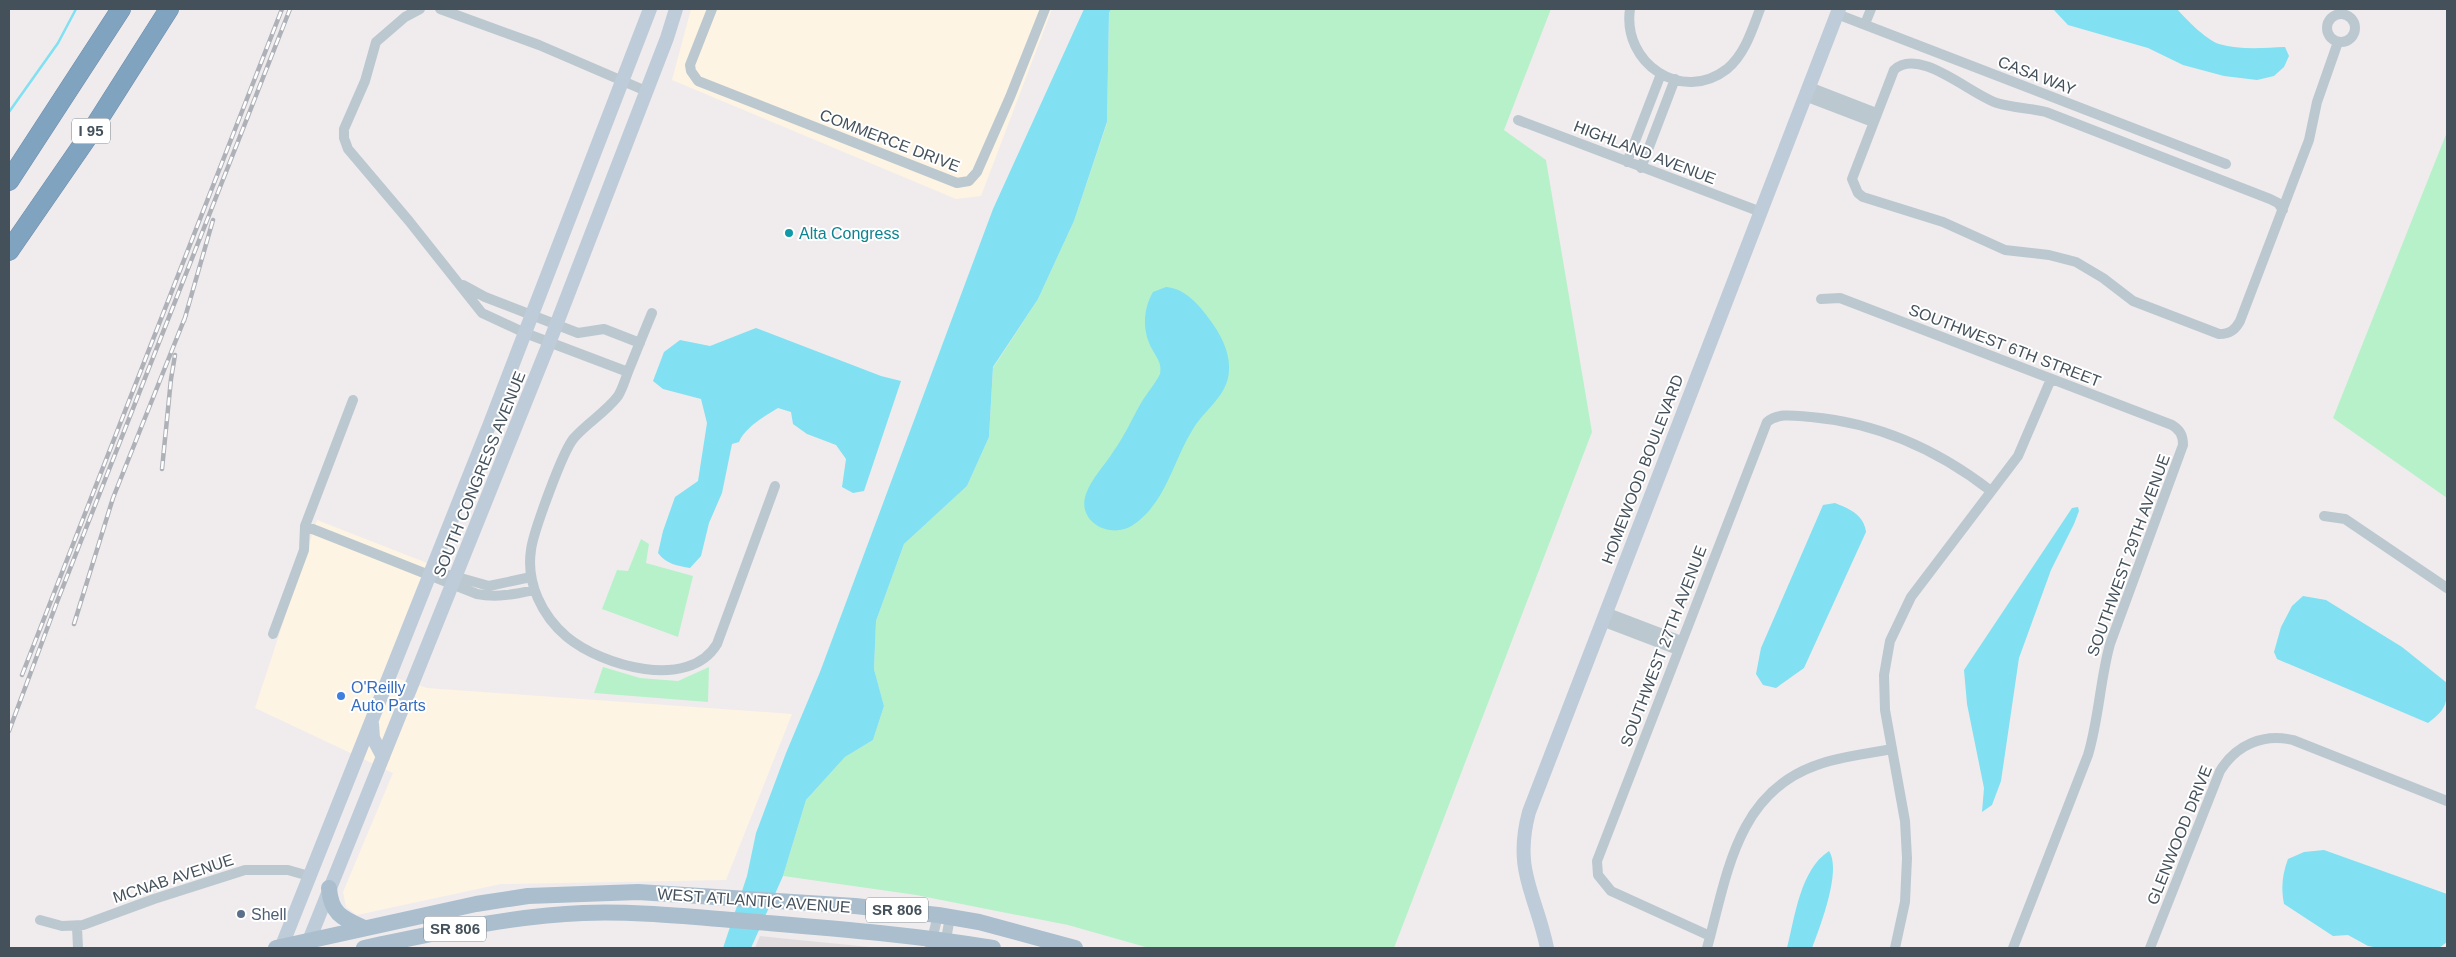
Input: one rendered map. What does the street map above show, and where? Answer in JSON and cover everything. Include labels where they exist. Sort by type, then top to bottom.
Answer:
[{"type":"highway","name":"I 95","points":[[9,181],[121,9]]},
{"type":"highway","name":"I 95","points":[[9,251],[87,138],[169,9]]},
{"type":"main road","name":"SOUTH CONGRESS AVENUE","points":[[279,948],[372,724],[650,9]]},
{"type":"main road","name":"SOUTH CONGRESS AVENUE","points":[[307,944],[557,324],[676,9]]},
{"type":"main road","name":"HOMEWOOD BOULEVARD","points":[[1547,948],[1523,862],[1525,828],[1603,617],[1838,11]]},
{"type":"main road","points":[[372,724],[373,738],[383,757]]},
{"type":"main road","points":[[329,888],[330,903],[336,912],[364,928]]},
{"type":"main road","name":"WEST ATLANTIC AVENUE","points":[[279,948],[307,944],[435,911],[528,896],[638,892],[895,910],[944,916],[979,922],[1075,948]]},
{"type":"main road","name":"WEST ATLANTIC AVENUE","points":[[364,948],[416,936],[530,917],[584,913],[638,914],[854,929],[938,944],[992,948]]},
{"type":"street","points":[[420,9],[405,17],[376,42],[364,81],[344,129],[344,138],[348,149],[458,282],[482,314],[525,333],[628,372]]},
{"type":"street","points":[[440,9],[624,80],[646,91]]},
{"type":"street","name":"COMMERCE DRIVE","points":[[712,9],[690,65],[691,71],[698,81],[956,183],[969,181],[977,172],[1010,97],[1045,9]]},
{"type":"street","points":[[1630,9],[1629,23],[1635,47],[1644,60],[1668,77],[1704,80],[1726,69],[1744,48],[1760,9]]},
{"type":"street","points":[[1865,24],[1871,9]]},
{"type":"street","name":"CASA WAY","points":[[1838,11],[1865,24],[2226,164]]},
{"type":"street","points":[[2283,210],[2278,203],[2270,199],[2056,115],[2033,109],[1998,104],[1937,71],[1911,62],[1902,64],[1894,70],[1853,173],[1854,186],[1863,197],[1943,222],[1998,248],[2019,253],[2049,255],[2076,262],[2097,274],[2133,301],[2219,334],[2232,331],[2240,321],[2283,210],[2309,140],[2316,102],[2338,42]]},
{"type":"street","points":[[1626,162],[1668,77]]},
{"type":"street","points":[[1640,168],[1668,77]]},
{"type":"street","points":[[1807,91],[1874,117]]},
{"type":"street","name":"HIGHLAND AVENUE","points":[[1518,120],[1640,168],[1761,212]]},
{"type":"street","points":[[458,282],[485,297],[578,332],[604,329],[640,343]]},
{"type":"street","name":"SOUTHWEST 6TH STREET","points":[[1821,299],[1840,298],[2177,428]]},
{"type":"street","points":[[652,312],[618,396],[573,439],[565,453],[536,530],[531,549],[531,577],[534,590],[550,619],[568,638],[592,652],[618,663],[641,668],[678,670],[695,665],[708,657],[717,644],[775,486]]},
{"type":"street","points":[[1894,948],[1905,902],[1907,858],[1905,821],[1892,749],[1884,689],[1886,661],[1895,628],[1911,597],[2018,456],[2051,379]]},
{"type":"street","points":[[273,634],[304,550],[305,526],[353,400]]},
{"type":"street","name":"SOUTHWEST 27TH AVENUE","points":[[1710,936],[1606,887],[1598,875],[1599,854],[1767,422],[1772,418],[1784,416],[1829,418],[1879,429],[1927,448],[1991,491]]},
{"type":"street","name":"SOUTHWEST 29TH AVENUE","points":[[2013,948],[2095,733],[2102,678],[2110,644],[2183,445],[2181,433],[2177,428]]},
{"type":"street","points":[[2324,516],[2345,519],[2447,588]]},
{"type":"street","points":[[305,526],[430,575],[489,586],[531,577]]},
{"type":"street","points":[[455,580],[489,596],[508,595],[534,590]]},
{"type":"street","points":[[1603,617],[1679,646]]},
{"type":"street","name":"GLENWOOD DRIVE","points":[[2150,948],[2220,771],[2232,755],[2250,743],[2271,738],[2293,740],[2447,801]]},
{"type":"street","points":[[1707,948],[1736,846],[1753,813],[1769,794],[1789,778],[1817,765],[1892,749]]},
{"type":"street","name":"MCNAB AVENUE","points":[[77,927],[245,870],[288,870],[310,876]]},
{"type":"street","name":"WEST ATLANTIC AVENUE","points":[[638,892],[638,914]]},
{"type":"street","points":[[938,944],[944,916]]},
{"type":"street","points":[[40,920],[62,926],[77,927],[78,948]]},
{"type":"shaded area","points":[[691,9],[1052,9],[981,196],[956,199],[672,80]]},
{"type":"shaded area","points":[[317,520],[427,563],[384,674],[427,688],[792,714],[726,880],[501,884],[357,915],[346,907],[343,892],[393,773],[255,708]]},
{"type":"shaded area","points":[[760,936],[799,940],[880,948],[755,948]]},
{"type":"green space","points":[[1111,9],[1551,9],[1504,130],[1546,160],[1592,432],[1394,948],[1149,948],[1068,925],[916,895],[783,876],[806,800],[845,757],[873,740],[884,706],[874,669],[876,621],[904,544],[967,486],[989,437],[993,368],[1038,299],[1074,221],[1107,123],[1109,13]]},
{"type":"green space","points":[[2447,132],[2447,498],[2333,418]]},
{"type":"green space","points":[[641,539],[649,544],[646,563],[693,576],[678,637],[602,609],[617,570],[628,571]]},
{"type":"green space","points":[[603,667],[640,678],[678,681],[709,667],[708,702],[594,693]]},
{"type":"water","points":[[1084,9],[1111,9],[1109,13],[1107,122],[1074,221],[1038,299],[993,367],[989,437],[967,486],[904,544],[876,621],[874,669],[884,706],[873,740],[845,757],[806,800],[783,876],[751,948],[723,948],[747,876],[756,833],[786,753],[820,672],[993,209]]},
{"type":"water","points":[[2053,9],[2177,9],[2202,33],[2219,44],[2243,48],[2285,47],[2289,56],[2284,67],[2274,76],[2257,80],[2224,76],[2183,65],[2148,48],[2068,25]]},
{"type":"water","points":[[1166,287],[1186,294],[1202,309],[1214,325],[1224,343],[1228,356],[1228,378],[1221,394],[1193,429],[1168,481],[1153,505],[1133,525],[1124,529],[1106,529],[1097,526],[1086,513],[1084,504],[1086,494],[1091,483],[1117,446],[1160,374],[1160,364],[1149,342],[1145,320],[1147,306],[1153,292]]},
{"type":"water","points":[[756,328],[881,376],[901,381],[864,491],[853,493],[842,487],[846,459],[836,445],[807,434],[793,424],[791,412],[778,408],[746,431],[739,442],[732,444],[722,493],[709,523],[701,556],[690,568],[672,564],[658,553],[663,531],[675,497],[698,481],[707,423],[701,399],[663,389],[653,381],[664,352],[680,340],[710,346]]},
{"type":"water","points":[[1835,503],[1855,513],[1865,526],[1866,532],[1804,668],[1776,688],[1763,685],[1756,674],[1761,648],[1823,505]]},
{"type":"water","points":[[2078,507],[2079,511],[2074,524],[2051,570],[2019,658],[2001,781],[1992,805],[1982,812],[1984,788],[1967,704],[1964,670],[2072,508]]},
{"type":"water","points":[[2303,596],[2326,600],[2402,647],[2447,683],[2446,702],[2439,714],[2428,723],[2277,659],[2274,652],[2281,627],[2292,606]]},
{"type":"water","points":[[2324,850],[2447,894],[2447,942],[2439,948],[2379,948],[2368,946],[2348,935],[2333,936],[2284,904],[2283,881],[2288,859],[2304,852]]},
{"type":"water","points":[[1829,851],[1833,871],[1831,885],[1812,948],[1787,948],[1796,909],[1805,882],[1819,859]]},
{"type":"waterway","points":[[9,112],[58,43],[76,9]]},
{"type":"railway","points":[[22,675],[282,9]]},
{"type":"railway","points":[[9,731],[57,602],[290,9]]},
{"type":"railway","points":[[184,321],[213,220]]},
{"type":"railway","points":[[74,624],[113,498],[186,315]]},
{"type":"railway","points":[[162,469],[175,355]]},
{"type":"place","name":"Alta Congress","points":[[789,233]]},
{"type":"place","name":"O'Reilly Auto Parts","points":[[341,696]]},
{"type":"place","name":"Shell","points":[[241,914]]}]
